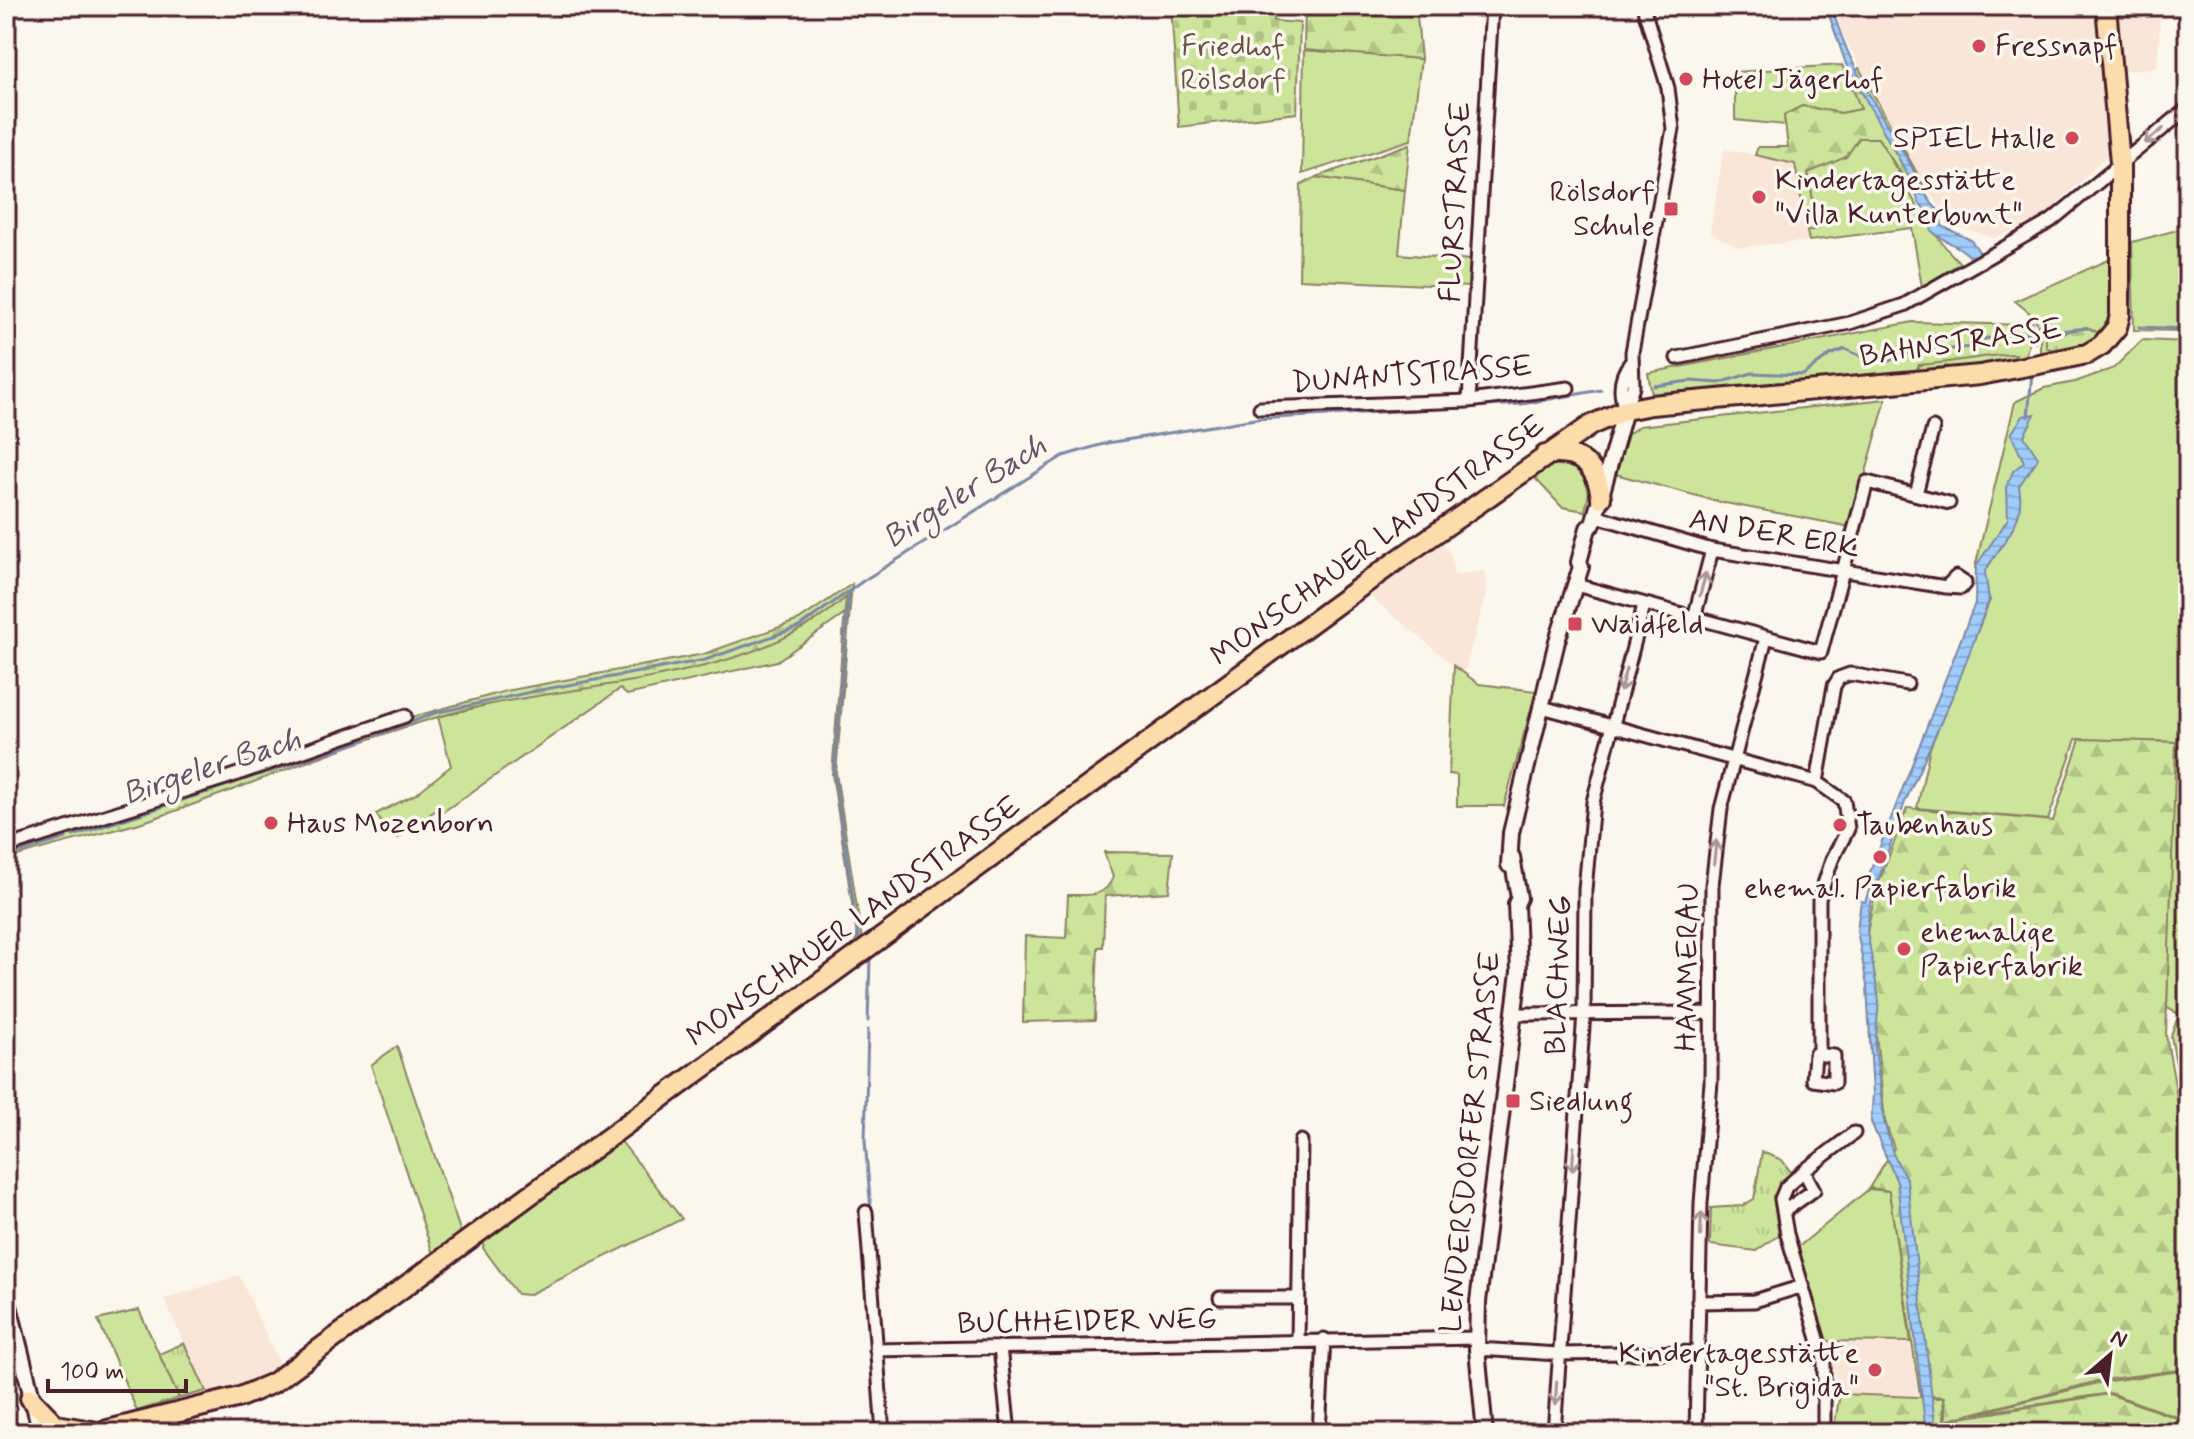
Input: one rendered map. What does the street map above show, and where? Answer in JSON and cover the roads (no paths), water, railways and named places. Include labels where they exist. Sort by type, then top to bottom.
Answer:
[{"type":"main road","name":"BAHNSTRASSE","points":[[1625,410],[1980,375],[2087,354],[2102,345],[2117,327],[2120,163],[2106,6]]},
{"type":"main road","name":"MONSCHAUER LANDSTRASSE","points":[[97,1433],[240,1397],[273,1383],[1261,659],[1545,455],[1591,425],[1625,410]]},
{"type":"main road","points":[[1545,455],[1569,454],[1584,460],[1597,475],[1597,512]]},
{"type":"main road","points":[[30,1398],[56,1425],[97,1433]]},
{"type":"street","name":"FLURSTRASSE","points":[[1469,401],[1492,6]]},
{"type":"street","points":[[1625,410],[1619,394],[1625,369],[1631,362],[1673,129],[1668,88],[1643,6]]},
{"type":"street","points":[[1677,358],[1867,318],[1904,305],[2051,221],[2188,108]]},
{"type":"street","name":"DUNANTSTRASSE","points":[[1260,408],[1469,401],[1568,388]]},
{"type":"street","name":"LENDERSDORFER STRASSE","points":[[1485,1433],[1477,1344],[1478,1302],[1519,972],[1516,904],[1519,898],[1511,833],[1557,641],[1567,616],[1586,536],[1597,512],[1625,410]]},
{"type":"street","points":[[1916,494],[1933,428]]},
{"type":"street","points":[[1576,585],[1821,652],[1867,482],[1949,503]]},
{"type":"street","name":"AN DER ERK","points":[[1597,512],[1712,550],[1946,587]]},
{"type":"street","points":[[1694,618],[1712,550]]},
{"type":"street","name":"BLACHWEG","points":[[1554,1433],[1584,1013],[1585,890],[1593,802],[1644,605]]},
{"type":"street","name":"HAMMERAU","points":[[1696,1433],[1698,1302],[1711,1082],[1712,885],[1721,809],[1766,638]]},
{"type":"street","points":[[1817,782],[1834,686],[1839,678],[1850,674],[1907,684]]},
{"type":"street","points":[[1542,707],[1817,782],[1844,801],[1849,820],[1819,899],[1819,1054]]},
{"type":"street","points":[[6,847],[226,778],[405,716]]},
{"type":"street","points":[[1514,1014],[1710,1013]]},
{"type":"street","points":[[1824,1433],[1824,1359],[1783,1212],[1783,1192],[1804,1171],[1854,1133]]},
{"type":"street","points":[[1298,1341],[1301,1141]]},
{"type":"street","points":[[1783,1212],[1814,1190],[1804,1171]]},
{"type":"street","points":[[866,1212],[883,1433]]},
{"type":"street","points":[[1698,1302],[1754,1301],[1803,1286]]},
{"type":"street","points":[[6,1294],[41,1433]]},
{"type":"street","points":[[1220,1298],[1298,1298]]},
{"type":"street","points":[[1319,1433],[1324,1339]]},
{"type":"street","name":"BUCHHEIDER WEG","points":[[876,1350],[1324,1339],[1477,1344],[1558,1354],[1697,1352]]},
{"type":"street","points":[[1000,1347],[1009,1433]]},
{"type":"water","points":[[1826,6],[1832,6],[1858,73],[1927,196],[1940,212],[1942,226],[1971,240],[1980,253],[1971,258],[1931,230],[1933,217],[1919,203],[1910,179],[1846,64]]},
{"type":"water","points":[[2035,414],[2024,436],[2038,458],[2019,486],[2016,521],[1985,572],[1989,600],[1957,686],[1905,802],[1870,904],[1867,931],[1879,1000],[1875,1047],[1884,1121],[1893,1154],[1907,1180],[1936,1433],[1926,1433],[1897,1182],[1871,1122],[1873,1094],[1867,986],[1857,930],[1861,901],[1865,902],[1870,887],[1865,885],[1975,603],[1976,566],[2008,519],[2007,487],[2013,471],[2024,462],[2011,434],[2023,416]]},
{"type":"waterway","name":"Birgeler Bach","points":[[2032,322],[2035,342]]},
{"type":"waterway","name":"Birgeler Bach","points":[[2139,327],[2188,329]]},
{"type":"waterway","name":"Birgeler Bach","points":[[1654,386],[1690,381],[1719,383],[1752,373],[1803,375],[1830,355],[1845,349],[1872,361],[1887,362],[1904,354],[1972,347],[1987,338],[2001,340],[2042,329],[2049,332],[2088,328]]},
{"type":"waterway","points":[[2028,417],[2032,373]]},
{"type":"waterway","name":"Birgeler Bach","points":[[380,734],[435,713],[705,660],[799,627],[863,581],[1063,456],[1107,443],[1255,419],[1522,404],[1601,390]]},
{"type":"waterway","points":[[849,591],[834,773],[859,941]]},
{"type":"waterway","name":"Birgeler Bach","points":[[73,836],[365,740]]},
{"type":"waterway","name":"Birgeler Bach","points":[[6,857],[66,838]]},
{"type":"waterway","points":[[868,1021],[870,959]]},
{"type":"waterway","points":[[868,1030],[865,1141],[871,1210]]},
{"type":"place","name":"Fressnapf","points":[[1979,46]]},
{"type":"place","name":"Hotel Jägerhof","points":[[1686,79]]},
{"type":"place","name":"SPIEL Halle","points":[[2072,138]]},
{"type":"place","name":"Kindertagesstätte \"Villa Kunterbunt\"","points":[[1759,197]]},
{"type":"place","name":"Rölsdorf Schule","points":[[1671,209]]},
{"type":"place","name":"Waidfeld","points":[[1575,624]]},
{"type":"place","name":"Haus Mozenborn","points":[[271,823]]},
{"type":"place","name":"Taubenhaus","points":[[1840,825]]},
{"type":"place","name":"ehemal. Papierfabrik","points":[[1880,857]]},
{"type":"place","name":"ehemalige Papierfabrik","points":[[1904,949]]},
{"type":"place","name":"Siedlung","points":[[1513,1101]]},
{"type":"place","name":"Kindertagesstätte \"St. Brigida\"","points":[[1875,1370]]},
{"type":"park label","name":"Friedhof Rölsdorf","points":[[1233,63]]}]
